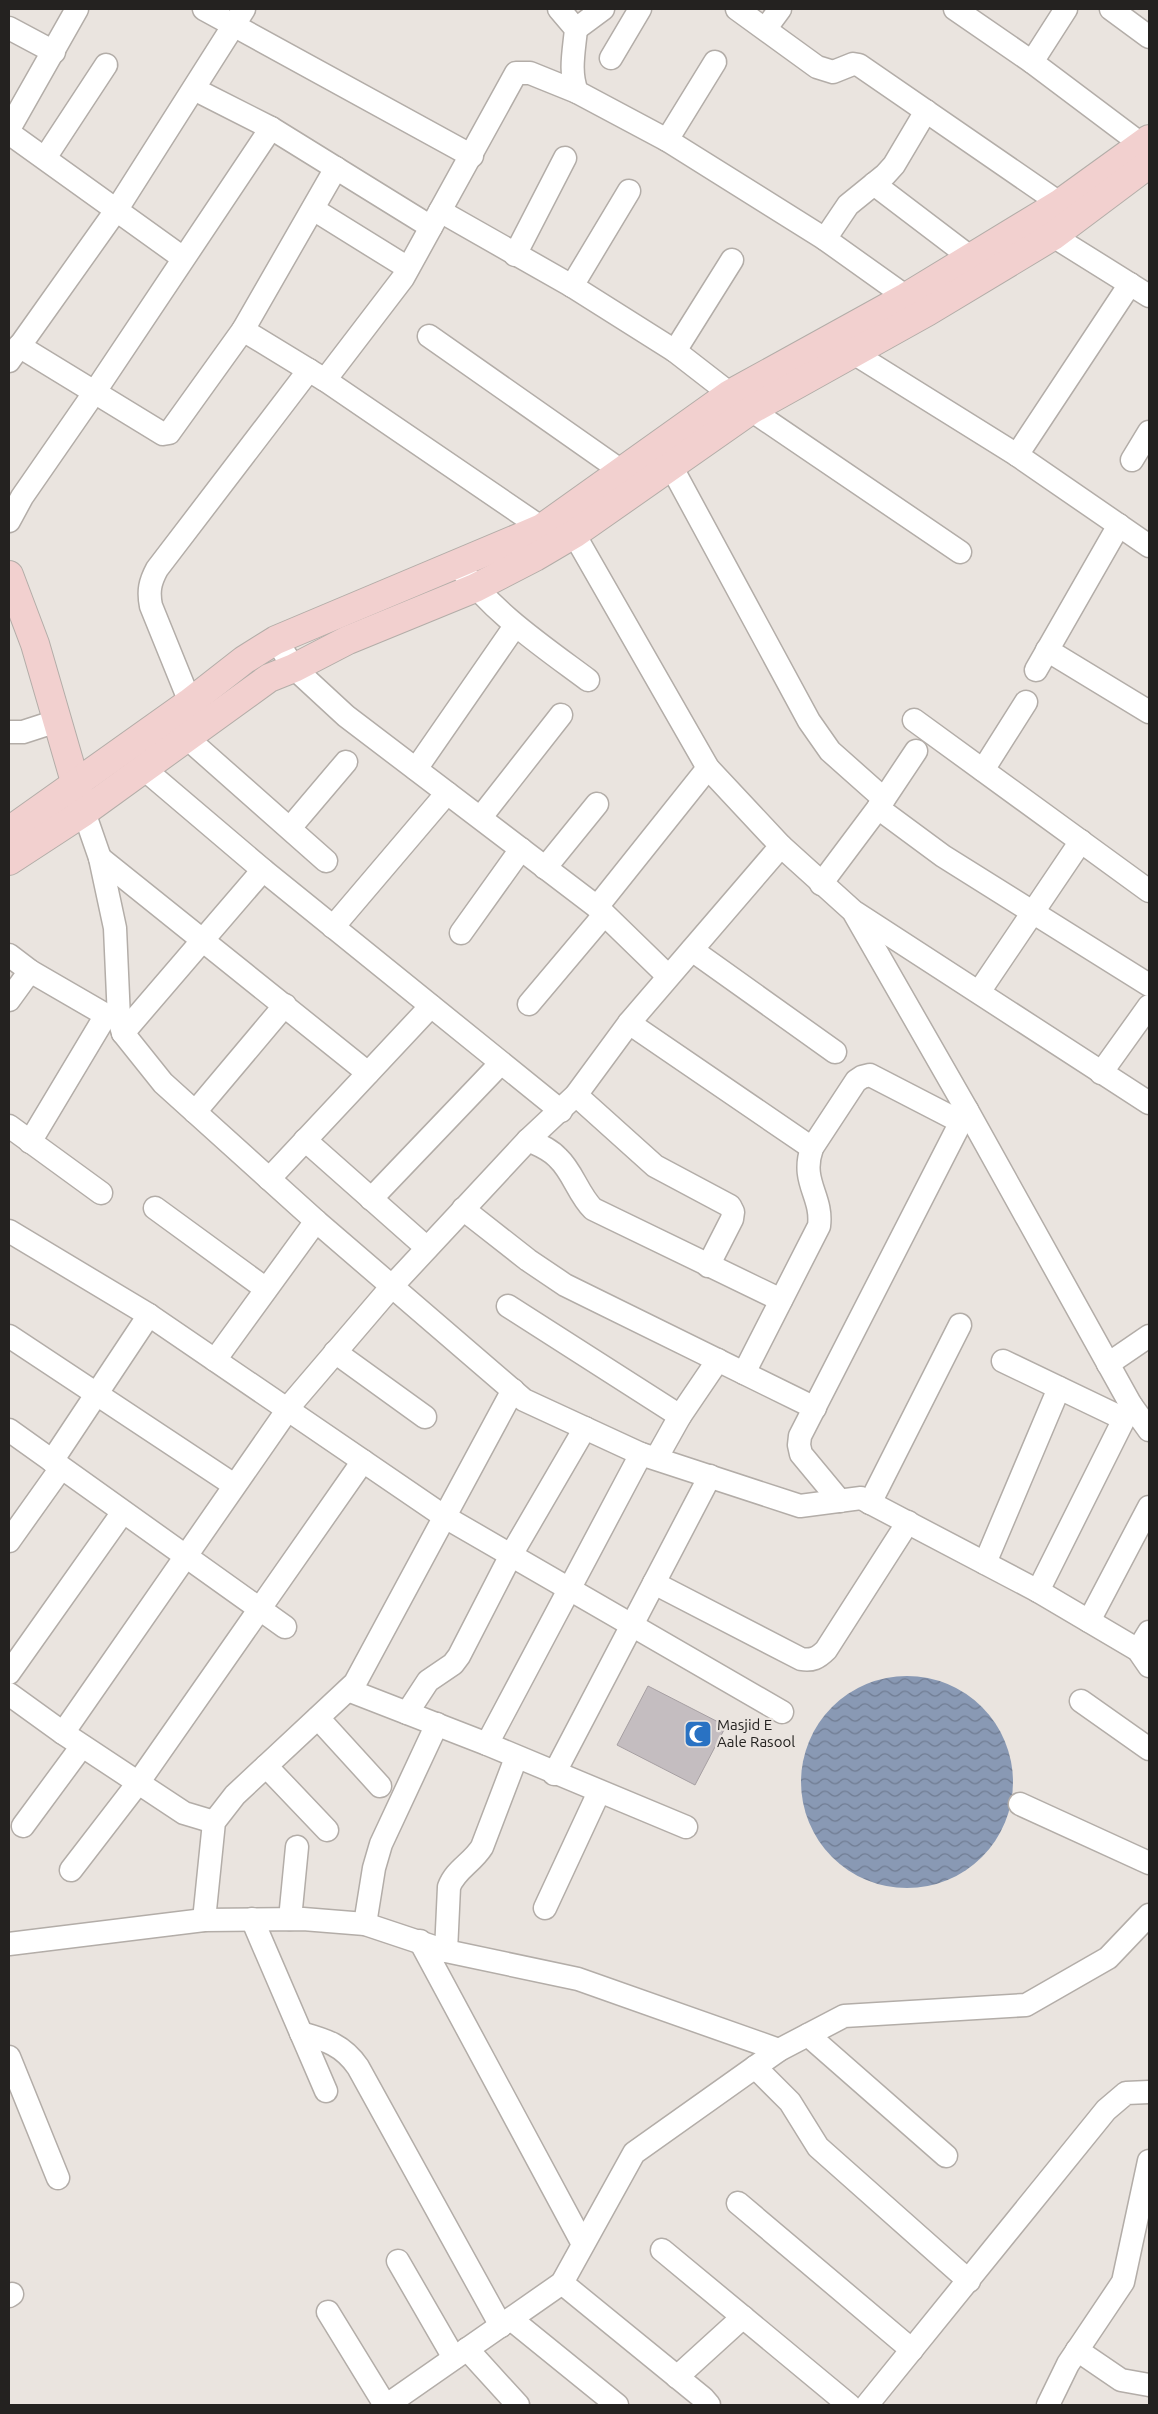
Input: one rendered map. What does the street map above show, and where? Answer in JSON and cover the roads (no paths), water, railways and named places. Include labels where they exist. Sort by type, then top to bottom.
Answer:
[{"type":"street","points":[[9,129],[77,9]]},
{"type":"street","points":[[204,9],[239,17],[472,156]]},
{"type":"street","points":[[559,9],[576,29],[572,81],[577,92]]},
{"type":"street","points":[[576,29],[603,9]]},
{"type":"street","points":[[611,58],[640,9]]},
{"type":"street","points":[[737,9],[766,28],[817,67],[833,72],[853,64],[859,65],[1070,211]]},
{"type":"street","points":[[766,28],[780,9]]},
{"type":"street","points":[[9,861],[84,812],[143,768],[192,722],[244,660],[276,640],[458,565],[558,527],[620,470],[663,456],[730,394],[906,296],[970,257],[1070,211],[1148,149],[1032,62],[955,9]]},
{"type":"street","points":[[1032,62],[1066,9]]},
{"type":"street","points":[[1111,9],[1149,37]]},
{"type":"street","points":[[239,17],[117,209],[15,345],[163,434],[169,433],[243,330],[336,168]]},
{"type":"street","points":[[9,28],[54,52]]},
{"type":"street","points":[[667,140],[715,62]]},
{"type":"street","points":[[45,158],[106,65]]},
{"type":"street","points":[[326,861],[290,828],[192,722],[151,606],[148,592],[152,580],[164,561],[317,375],[394,291],[472,156],[516,73],[530,73],[577,92],[667,140],[825,239],[927,312]]},
{"type":"street","points":[[194,89],[271,128],[336,168],[436,219],[515,255],[572,286],[675,351],[751,410],[960,552]]},
{"type":"street","points":[[825,239],[848,205],[894,165],[926,111]]},
{"type":"street","points":[[9,521],[22,498],[271,128]]},
{"type":"street","points":[[9,133],[183,258]]},
{"type":"street","points":[[515,255],[566,158]]},
{"type":"street","points":[[874,184],[970,257]]},
{"type":"street","points":[[572,286],[629,191]]},
{"type":"street","points":[[313,209],[408,268]]},
{"type":"street","points":[[9,831],[75,782],[192,722],[269,678],[294,668],[348,640],[475,588],[558,527],[663,456],[855,354],[1053,236],[1070,211]]},
{"type":"street","points":[[1053,236],[1149,296]]},
{"type":"street","points":[[675,351],[732,260]]},
{"type":"street","points":[[1017,455],[1130,284]]},
{"type":"street","points":[[243,330],[558,527],[708,768],[781,846],[853,911],[1149,1103]]},
{"type":"street","points":[[429,336],[620,470]]},
{"type":"street","points":[[855,354],[1017,455],[1149,546]]},
{"type":"street","points":[[1132,460],[1149,432]]},
{"type":"street","points":[[663,456],[809,721],[830,752],[881,804],[944,856],[1149,985]]},
{"type":"street","points":[[1036,670],[1119,524]]},
{"type":"street","points":[[458,565],[475,588],[515,626],[588,680]]},
{"type":"street","points":[[9,575],[35,644],[84,812],[100,858],[115,928],[116,1022]]},
{"type":"street","points":[[416,769],[515,626]]},
{"type":"street","points":[[276,640],[294,668],[372,738],[481,817],[600,911],[668,976]]},
{"type":"street","points":[[1047,650],[1149,712]]},
{"type":"street","points":[[983,770],[1026,702]]},
{"type":"street","points":[[481,817],[561,716]]},
{"type":"street","points":[[914,720],[1149,891]]},
{"type":"street","points":[[9,732],[23,732],[57,721]]},
{"type":"street","points":[[821,884],[881,804],[916,751]]},
{"type":"street","points":[[290,828],[346,762]]},
{"type":"street","points":[[143,768],[263,870],[501,1063],[568,1103],[655,1166],[730,1206],[733,1212],[732,1219],[708,1266]]},
{"type":"street","points":[[529,1004],[708,768]]},
{"type":"street","points":[[333,927],[447,793]]},
{"type":"street","points":[[545,868],[597,804]]},
{"type":"street","points":[[979,992],[1081,841]]},
{"type":"street","points":[[63,1733],[287,1410],[393,1285],[528,1140],[568,1103],[629,1023],[781,846]]},
{"type":"street","points":[[461,933],[521,849]]},
{"type":"street","points":[[100,858],[368,1073]]},
{"type":"street","points":[[30,1142],[116,1022],[203,939],[263,870]]},
{"type":"street","points":[[853,911],[964,1116],[1108,1364],[1128,1412],[1038,1591]]},
{"type":"street","points":[[692,950],[835,1052]]},
{"type":"street","points":[[9,955],[30,971],[116,1022],[163,1083],[316,1221],[393,1285],[524,1400],[649,1456],[800,1506],[861,1498],[1038,1591],[1088,1621],[1146,1649]]},
{"type":"street","points":[[9,1000],[30,971]]},
{"type":"street","points":[[195,1112],[285,1005]]},
{"type":"street","points":[[269,1179],[431,1006]]},
{"type":"street","points":[[1101,1073],[1149,1006]]},
{"type":"street","points":[[629,1023],[812,1148]]},
{"type":"street","points":[[371,1199],[501,1063]]},
{"type":"street","points":[[744,1373],[819,1226],[820,1216],[807,1168],[812,1148],[856,1081],[862,1076],[870,1076],[964,1116]]},
{"type":"street","points":[[840,1501],[801,1454],[800,1436],[964,1116]]},
{"type":"street","points":[[9,1126],[100,1193]]},
{"type":"street","points":[[305,1140],[427,1248]]},
{"type":"street","points":[[528,1140],[558,1158],[582,1198],[593,1209],[781,1300]]},
{"type":"street","points":[[154,1208],[266,1289]]},
{"type":"street","points":[[464,1209],[528,1260],[565,1285],[815,1408]]},
{"type":"street","points":[[215,1360],[316,1221]]},
{"type":"street","points":[[9,1231],[149,1315],[444,1517],[782,1712]]},
{"type":"street","points":[[508,1306],[680,1416]]},
{"type":"street","points":[[9,1541],[57,1464],[96,1394],[149,1315]]},
{"type":"street","points":[[870,1503],[960,1326]]},
{"type":"street","points":[[9,1336],[234,1485]]},
{"type":"street","points":[[1108,1364],[1149,1336]]},
{"type":"street","points":[[335,1352],[425,1417]]},
{"type":"street","points":[[487,1744],[569,1590],[649,1456],[680,1416],[718,1360]]},
{"type":"street","points":[[1002,1361],[1059,1388],[1128,1412],[1149,1430]]},
{"type":"street","points":[[985,1563],[1059,1388]]},
{"type":"street","points":[[204,1920],[214,1822],[235,1795],[355,1683],[513,1390]]},
{"type":"street","points":[[407,1712],[428,1680],[453,1664],[459,1656],[511,1555],[585,1428]]},
{"type":"street","points":[[9,1430],[285,1627]]},
{"type":"street","points":[[71,1870],[138,1783],[363,1461]]},
{"type":"street","points":[[554,1774],[710,1476]]},
{"type":"street","points":[[1088,1621],[1149,1508]]},
{"type":"street","points":[[9,1672],[123,1512]]},
{"type":"street","points":[[654,1583],[801,1659],[809,1660],[819,1657],[826,1650],[908,1522]]},
{"type":"street","points":[[348,1690],[487,1744],[554,1774],[686,1827]]},
{"type":"street","points":[[9,1694],[82,1746],[184,1813],[214,1822]]},
{"type":"street","points":[[1081,1701],[1149,1749]]},
{"type":"street","points":[[318,1718],[380,1786]]},
{"type":"street","points":[[365,1924],[374,1868],[381,1844],[437,1724]]},
{"type":"street","points":[[24,1826],[82,1746]]},
{"type":"street","points":[[446,1951],[449,1887],[453,1877],[477,1855],[482,1847],[516,1758]]},
{"type":"street","points":[[266,1766],[327,1830]]},
{"type":"street","points":[[545,1908],[599,1792]]},
{"type":"street","points":[[1020,1804],[1149,1863]]},
{"type":"street","points":[[290,1919],[297,1847]]},
{"type":"street","points":[[328,2312],[386,2405],[562,2283],[634,2153],[779,2050],[844,2016],[1026,2005],[1108,1958],[1149,1915]]},
{"type":"street","points":[[9,1944],[204,1920],[290,1919],[365,1924],[446,1951],[578,1979],[779,2050]]},
{"type":"street","points":[[252,1920],[326,2091]]},
{"type":"street","points":[[420,1941],[583,2244]]},
{"type":"street","points":[[301,2034],[333,2042],[354,2062],[506,2322],[617,2405]]},
{"type":"street","points":[[808,2035],[946,2156]]},
{"type":"street","points":[[9,2057],[58,2178]]},
{"type":"street","points":[[755,2067],[790,2102],[818,2147],[969,2280]]},
{"type":"street","points":[[867,2405],[1106,2110],[1126,2093],[1149,2092]]},
{"type":"street","points":[[1048,2405],[1060,2378],[1077,2350],[1123,2282],[1149,2161]]},
{"type":"street","points":[[738,2203],[912,2350]]},
{"type":"street","points":[[662,2250],[849,2405]]},
{"type":"street","points":[[398,2261],[461,2354],[518,2405]]},
{"type":"street","points":[[562,2283],[709,2405]]},
{"type":"street","points":[[677,2377],[742,2317]]},
{"type":"street","points":[[1077,2350],[1121,2380],[1149,2385]]},
{"type":"water","points":[[907,1676],[928,1678],[947,1684],[966,1694],[982,1707],[995,1723],[1005,1742],[1011,1761],[1013,1782],[1011,1803],[1005,1822],[995,1841],[982,1857],[966,1870],[947,1880],[928,1886],[907,1888],[886,1886],[867,1880],[848,1870],[832,1857],[819,1841],[809,1822],[803,1803],[801,1782],[803,1761],[809,1742],[819,1723],[832,1707],[848,1694],[867,1684],[886,1678]]},
{"type":"place","name":"Masjid E Aale Rasool","points":[[698,1734]]}]
